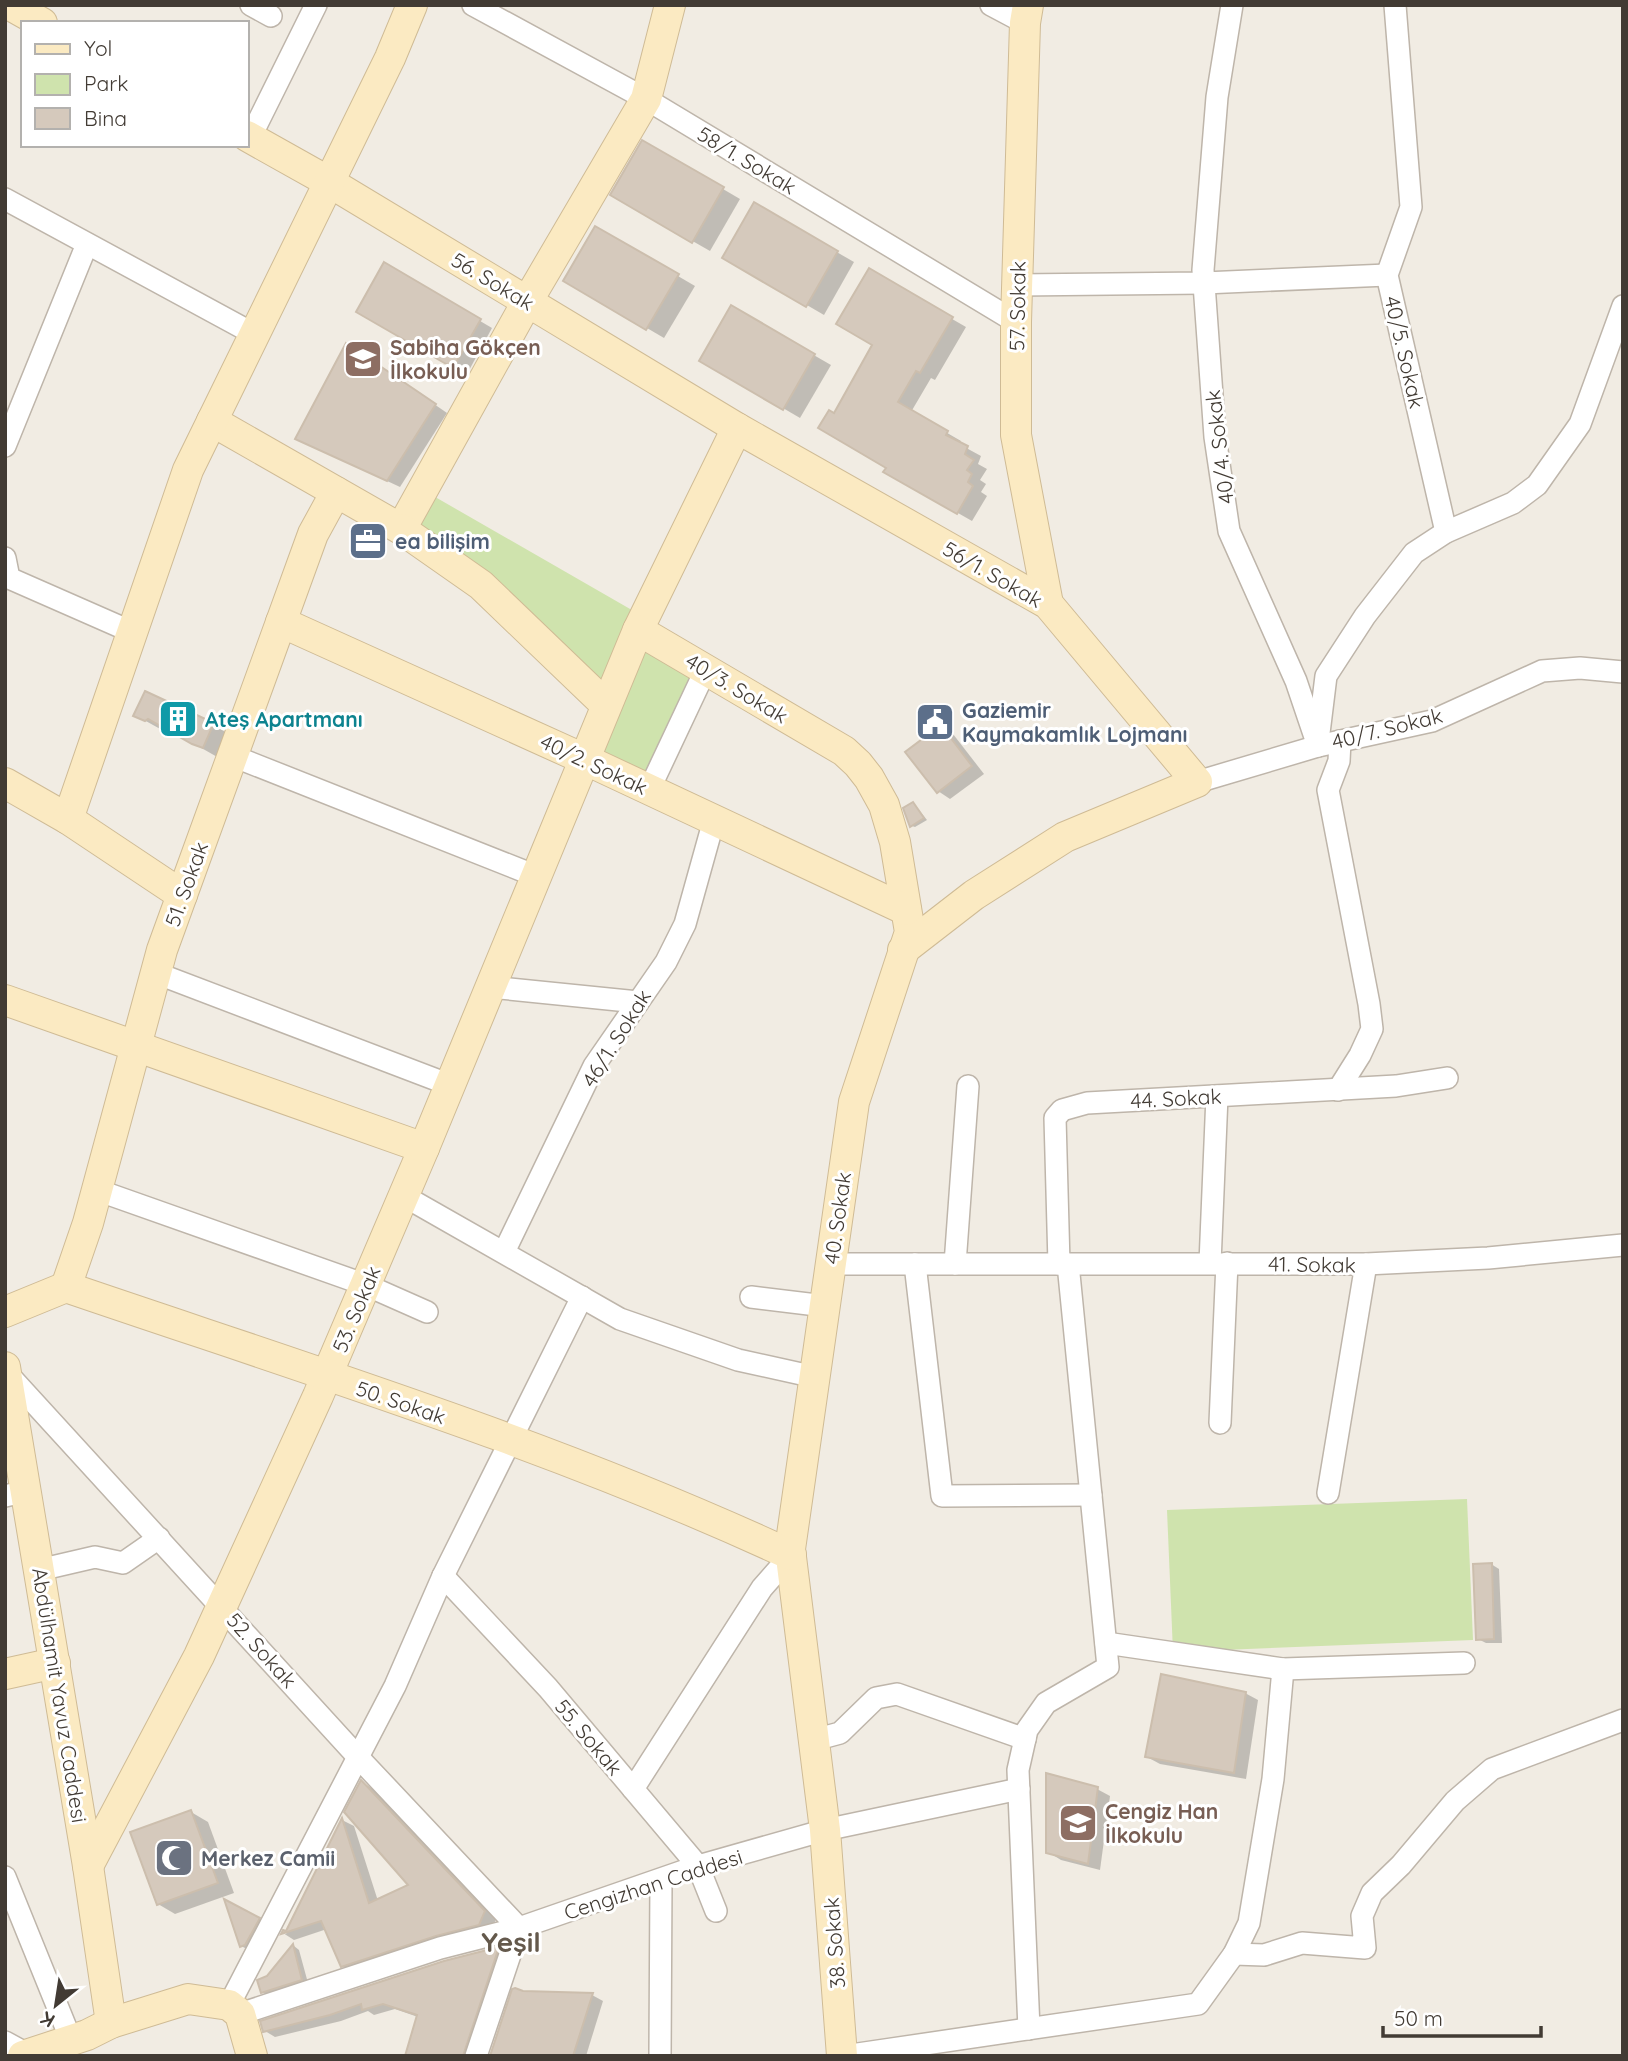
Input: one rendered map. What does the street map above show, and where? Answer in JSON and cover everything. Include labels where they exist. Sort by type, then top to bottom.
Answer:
[{"type":"street","points":[[10,5],[38,21]]},
{"type":"street","points":[[251,5],[271,16]]},
{"type":"street","points":[[248,137],[316,5]]},
{"type":"street","points":[[68,819],[188,470],[390,58],[412,5]]},
{"type":"street","name":"58/1. Sokak","points":[[473,5],[646,99],[1016,321]]},
{"type":"street","points":[[401,529],[527,302],[646,99],[670,5]]},
{"type":"street","points":[[991,5],[1026,14]]},
{"type":"street","name":"40/4. Sokak","points":[[1232,5],[1217,97],[1203,270],[1215,437],[1229,531],[1296,681],[1318,746]]},
{"type":"street","name":"40/5. Sokak","points":[[1395,5],[1411,207],[1387,275],[1446,533]]},
{"type":"street","name":"57. Sokak","points":[[1026,14],[1016,321],[1016,435],[1048,604]]},
{"type":"street","name":"56. Sokak","points":[[248,137],[329,182],[737,428]]},
{"type":"street","points":[[5,199],[254,334]]},
{"type":"street","points":[[5,446],[88,244]]},
{"type":"street","points":[[1018,285],[1204,283],[1387,275]]},
{"type":"street","points":[[1446,533],[1513,503],[1537,485],[1580,424],[1623,306]]},
{"type":"street","points":[[212,421],[401,529],[481,585],[606,705]]},
{"type":"street","points":[[638,630],[737,428]]},
{"type":"street","name":"56/1. Sokak","points":[[737,428],[1048,604],[1197,782]]},
{"type":"street","name":"51. Sokak","points":[[66,1287],[97,1190],[156,973],[182,895],[313,534],[336,492]]},
{"type":"street","name":"40/7. Sokak","points":[[1446,533],[1414,553],[1365,616],[1326,676],[1318,746],[1432,721],[1542,671],[1580,668],[1623,672]]},
{"type":"street","points":[[6,571],[132,632]]},
{"type":"street","name":"40/2. Sokak","points":[[281,622],[584,759],[906,910]]},
{"type":"street","name":"40/3. Sokak","points":[[638,630],[844,751],[858,764],[876,790],[890,823],[910,932],[904,950]]},
{"type":"street","name":"53. Sokak","points":[[88,1866],[199,1656],[327,1376],[424,1149],[638,630]]},
{"type":"street","points":[[649,790],[706,669]]},
{"type":"street","points":[[1338,1090],[1360,1055],[1372,1029],[1328,790],[1339,761],[1340,741]]},
{"type":"street","points":[[904,950],[974,895],[1065,837],[1197,782],[1318,746]]},
{"type":"street","points":[[233,756],[536,876]]},
{"type":"street","points":[[5,783],[68,819],[182,895]]},
{"type":"street","name":"46/1. Sokak","points":[[504,1252],[594,1066],[666,962],[685,924],[714,820]]},
{"type":"street","name":"40. Sokak","points":[[825,1830],[791,1555],[854,1102],[904,950]]},
{"type":"street","points":[[156,973],[450,1085]]},
{"type":"street","points":[[490,987],[638,1002]]},
{"type":"street","points":[[5,1000],[424,1149]]},
{"type":"street","name":"44. Sokak","points":[[1025,1740],[1027,1730],[1046,1703],[1108,1667],[1091,1495],[1063,1264],[1055,1118],[1062,1110],[1087,1103],[1396,1086],[1447,1077]]},
{"type":"street","points":[[955,1264],[968,1086]]},
{"type":"street","points":[[1217,1096],[1220,1423]]},
{"type":"street","points":[[97,1190],[366,1285],[427,1311]]},
{"type":"street","points":[[404,1196],[620,1319],[738,1360],[815,1377]]},
{"type":"street","points":[[1366,1264],[1488,1258],[1623,1245]]},
{"type":"street","name":"41. Sokak","points":[[831,1264],[1366,1264],[1328,1493]]},
{"type":"street","points":[[915,1264],[942,1496],[1091,1495]]},
{"type":"street","points":[[5,1312],[66,1287]]},
{"type":"street","name":"50. Sokak","points":[[66,1287],[552,1453],[722,1523],[791,1555]]},
{"type":"street","points":[[252,2056],[234,2010],[357,1756],[395,1686],[443,1576],[582,1297]]},
{"type":"street","points":[[751,1297],[825,1306]]},
{"type":"street","name":"Abdülhamit Yavuz Caddesi","points":[[5,1367],[16,1494],[39,1570],[111,2023]]},
{"type":"street","name":"52. Sokak","points":[[6,1372],[357,1756],[519,1928]]},
{"type":"street","points":[[39,1570],[95,1557],[123,1563],[159,1538]]},
{"type":"street","points":[[633,1789],[762,1588],[791,1555]]},
{"type":"street","name":"55. Sokak","points":[[443,1576],[548,1688],[698,1867],[716,1912]]},
{"type":"street","points":[[1106,1643],[1283,1669],[1464,1663]]},
{"type":"street","points":[[5,1674],[55,1663]]},
{"type":"street","points":[[843,2056],[1198,2004],[1234,1954],[1249,1923],[1273,1780],[1283,1669]]},
{"type":"street","points":[[814,1740],[840,1734],[876,1698],[897,1694],[1025,1740],[1018,1770],[1030,2029]]},
{"type":"street","points":[[1234,1954],[1264,1955],[1302,1943],[1365,1948],[1362,1916],[1371,1893],[1401,1865],[1455,1801],[1492,1769],[1623,1720]]},
{"type":"street","name":"Cengizhan Caddesi","points":[[234,2010],[440,1948],[519,1928],[698,1867],[825,1830],[1019,1789]]},
{"type":"street","name":"38. Sokak","points":[[825,1830],[843,2056]]},
{"type":"street","points":[[5,1877],[71,2040]]},
{"type":"street","points":[[660,2056],[661,1880]]},
{"type":"street","points":[[476,2056],[519,1928]]},
{"type":"street","points":[[18,2051],[71,2040],[111,2023],[188,1999],[234,2010]]},
{"type":"green space","points":[[423,490],[644,617],[706,669],[649,790],[584,759],[606,705],[401,529]]},
{"type":"green space","points":[[1467,1499],[1473,1640],[1173,1652],[1167,1510]]},
{"type":"building","points":[[642,140],[724,187],[692,243],[610,195]]},
{"type":"building","points":[[754,202],[838,251],[806,307],[722,258]]},
{"type":"building","points":[[595,226],[679,274],[646,330],[563,281]]},
{"type":"building","name":"Sabiha Gökçen İlkokulu","points":[[384,262],[481,319],[453,368],[356,312]]},
{"type":"building","points":[[869,268],[953,317],[920,373],[916,371],[898,402],[948,431],[946,435],[968,446],[965,454],[974,460],[967,470],[972,474],[968,482],[973,486],[957,514],[883,472],[886,468],[818,428],[829,410],[834,413],[872,345],[836,324]]},
{"type":"building","points":[[731,305],[815,354],[783,410],[699,361]]},
{"type":"building","points":[[346,343],[436,404],[387,481],[295,439]]},
{"type":"building","name":"Ateş Apartmanı","points":[[145,691],[214,723],[203,748],[148,719],[145,721],[133,716]]},
{"type":"building","name":"Gaziemir Kaymakamlık Lojmanı","points":[[941,725],[972,766],[937,793],[905,752]]},
{"type":"building","points":[[913,802],[924,818],[910,827],[903,808]]},
{"type":"building","points":[[1492,1563],[1494,1639],[1476,1640],[1473,1564]]},
{"type":"building","points":[[1161,1674],[1246,1692],[1234,1773],[1145,1757]]},
{"type":"building","name":"Cengiz Han İlkokulu","points":[[1046,1773],[1098,1787],[1088,1864],[1046,1853]]},
{"type":"building","points":[[361,1780],[485,1911],[479,1925],[341,1967],[321,1921],[281,1934],[283,1930],[286,1931],[342,1818],[369,1903],[408,1885],[344,1812]]},
{"type":"building","name":"Merkez Camii","points":[[191,1810],[218,1883],[157,1905],[130,1832]]},
{"type":"building","points":[[224,1899],[260,1918],[245,1945],[240,1947]]},
{"type":"building","points":[[293,1944],[302,1980],[261,1993],[257,1980],[267,1976]]},
{"type":"building","points":[[499,1947],[463,2056],[405,2056],[417,2015],[383,2004],[362,2010],[361,2004],[263,2032],[260,2021],[444,1961]]},
{"type":"building","points":[[512,1989],[523,1991],[593,1993],[573,2056],[490,2056]]},
{"type":"place","name":"Sabiha Gökçen İlkokulu","points":[[363,359]]},
{"type":"place","name":"ea bilişim","points":[[368,541]]},
{"type":"place","name":"Ateş Apartmanı","points":[[178,719]]},
{"type":"place","name":"Gaziemir Kaymakamlık Lojmanı","points":[[935,722]]},
{"type":"place","name":"Cengiz Han İlkokulu","points":[[1078,1823]]},
{"type":"place","name":"Merkez Camii","points":[[174,1858]]},
{"type":"district","name":"Yeşil","points":[[511,1941]]}]
